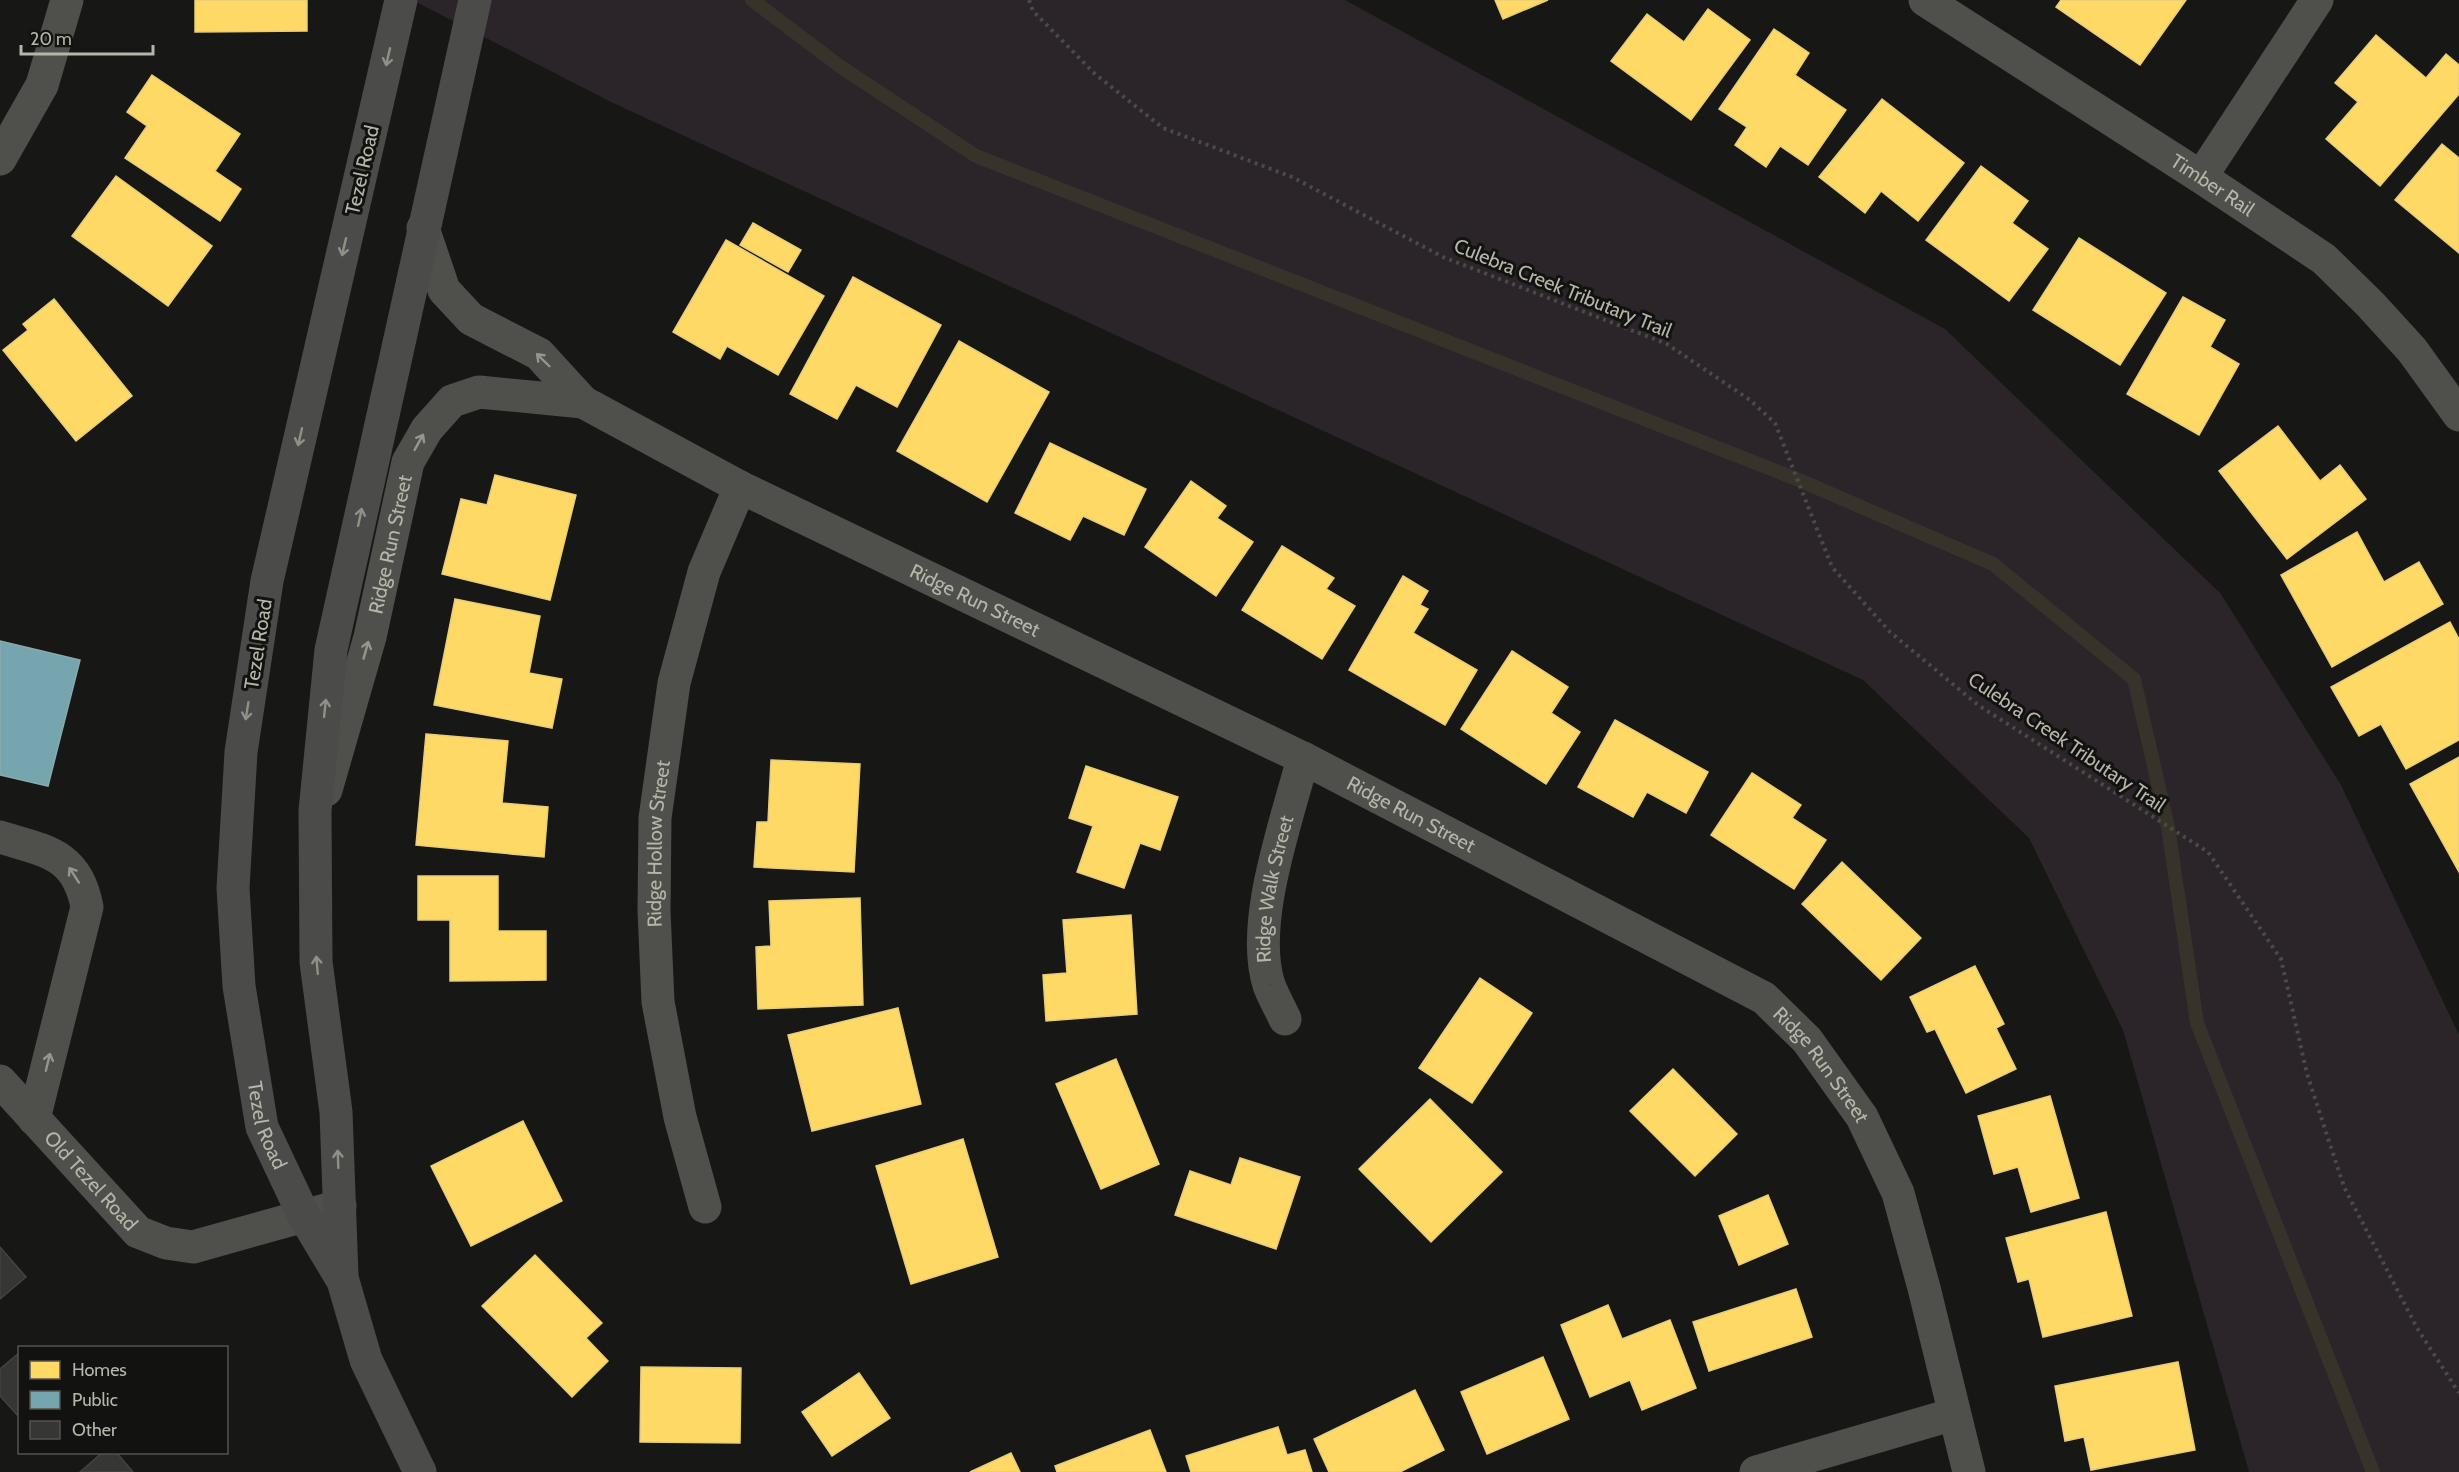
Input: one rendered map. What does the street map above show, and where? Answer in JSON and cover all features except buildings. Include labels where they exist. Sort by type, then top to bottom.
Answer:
[{"type":"main road","name":"Tezel Road","points":[[343,1281],[304,1216],[262,1127],[239,986],[233,888],[241,752],[267,581],[401,0]]},
{"type":"main road","name":"Tezel Road","points":[[420,1472],[366,1360],[343,1281],[336,1112],[316,962],[315,827],[331,650],[475,0]]},
{"type":"street","points":[[0,159],[42,85],[67,0]]},
{"type":"street","name":"Timber Rail","points":[[1925,0],[2201,177],[2324,260],[2370,304],[2412,350],[2459,415]]},
{"type":"street","points":[[2201,177],[2318,0]]},
{"type":"street","name":"Ridge Run Street","points":[[423,228],[444,290],[471,318],[539,354],[583,402],[740,487],[1303,759],[1764,998],[1807,1040],[1862,1117],[1898,1193],[1969,1472]]},
{"type":"street","name":"Ridge Run Street","points":[[315,827],[370,637],[408,462],[427,429],[452,401],[479,392],[583,402]]},
{"type":"street","name":"Ridge Hollow Street","points":[[705,1207],[680,1117],[658,1002],[654,911],[656,818],[674,683],[704,572],[740,487]]},
{"type":"street","name":"Ridge Walk Street","points":[[1285,1019],[1269,985],[1263,948],[1266,903],[1303,759]]},
{"type":"street","points":[[0,837],[62,858],[84,892],[87,907],[34,1119]]},
{"type":"street","name":"Old Tezel Road","points":[[2,1087],[138,1232],[166,1243],[193,1247],[340,1206]]},
{"type":"street","points":[[1756,1472],[1954,1414]]},
{"type":"path","name":"Culebra Creek Tributary Trail","points":[[1029,0],[1033,10],[1095,74],[1163,128],[1292,177],[1443,257],[1667,344],[1750,400],[1775,423],[1832,567],[1890,632],[1978,705],[2208,852],[2281,959],[2307,1074],[2344,1187],[2417,1328],[2459,1393]]},
{"type":"shaded area","points":[[412,0],[1345,0],[1945,329],[2221,594],[2341,785],[2459,1035],[2459,1472],[2249,1472],[2123,1030],[2029,838],[1863,680],[613,103]]},
{"type":"waterway","points":[[752,0],[841,67],[976,156],[1799,480],[1993,564],[2134,679],[2168,827],[2197,1023],[2373,1472]]}]
